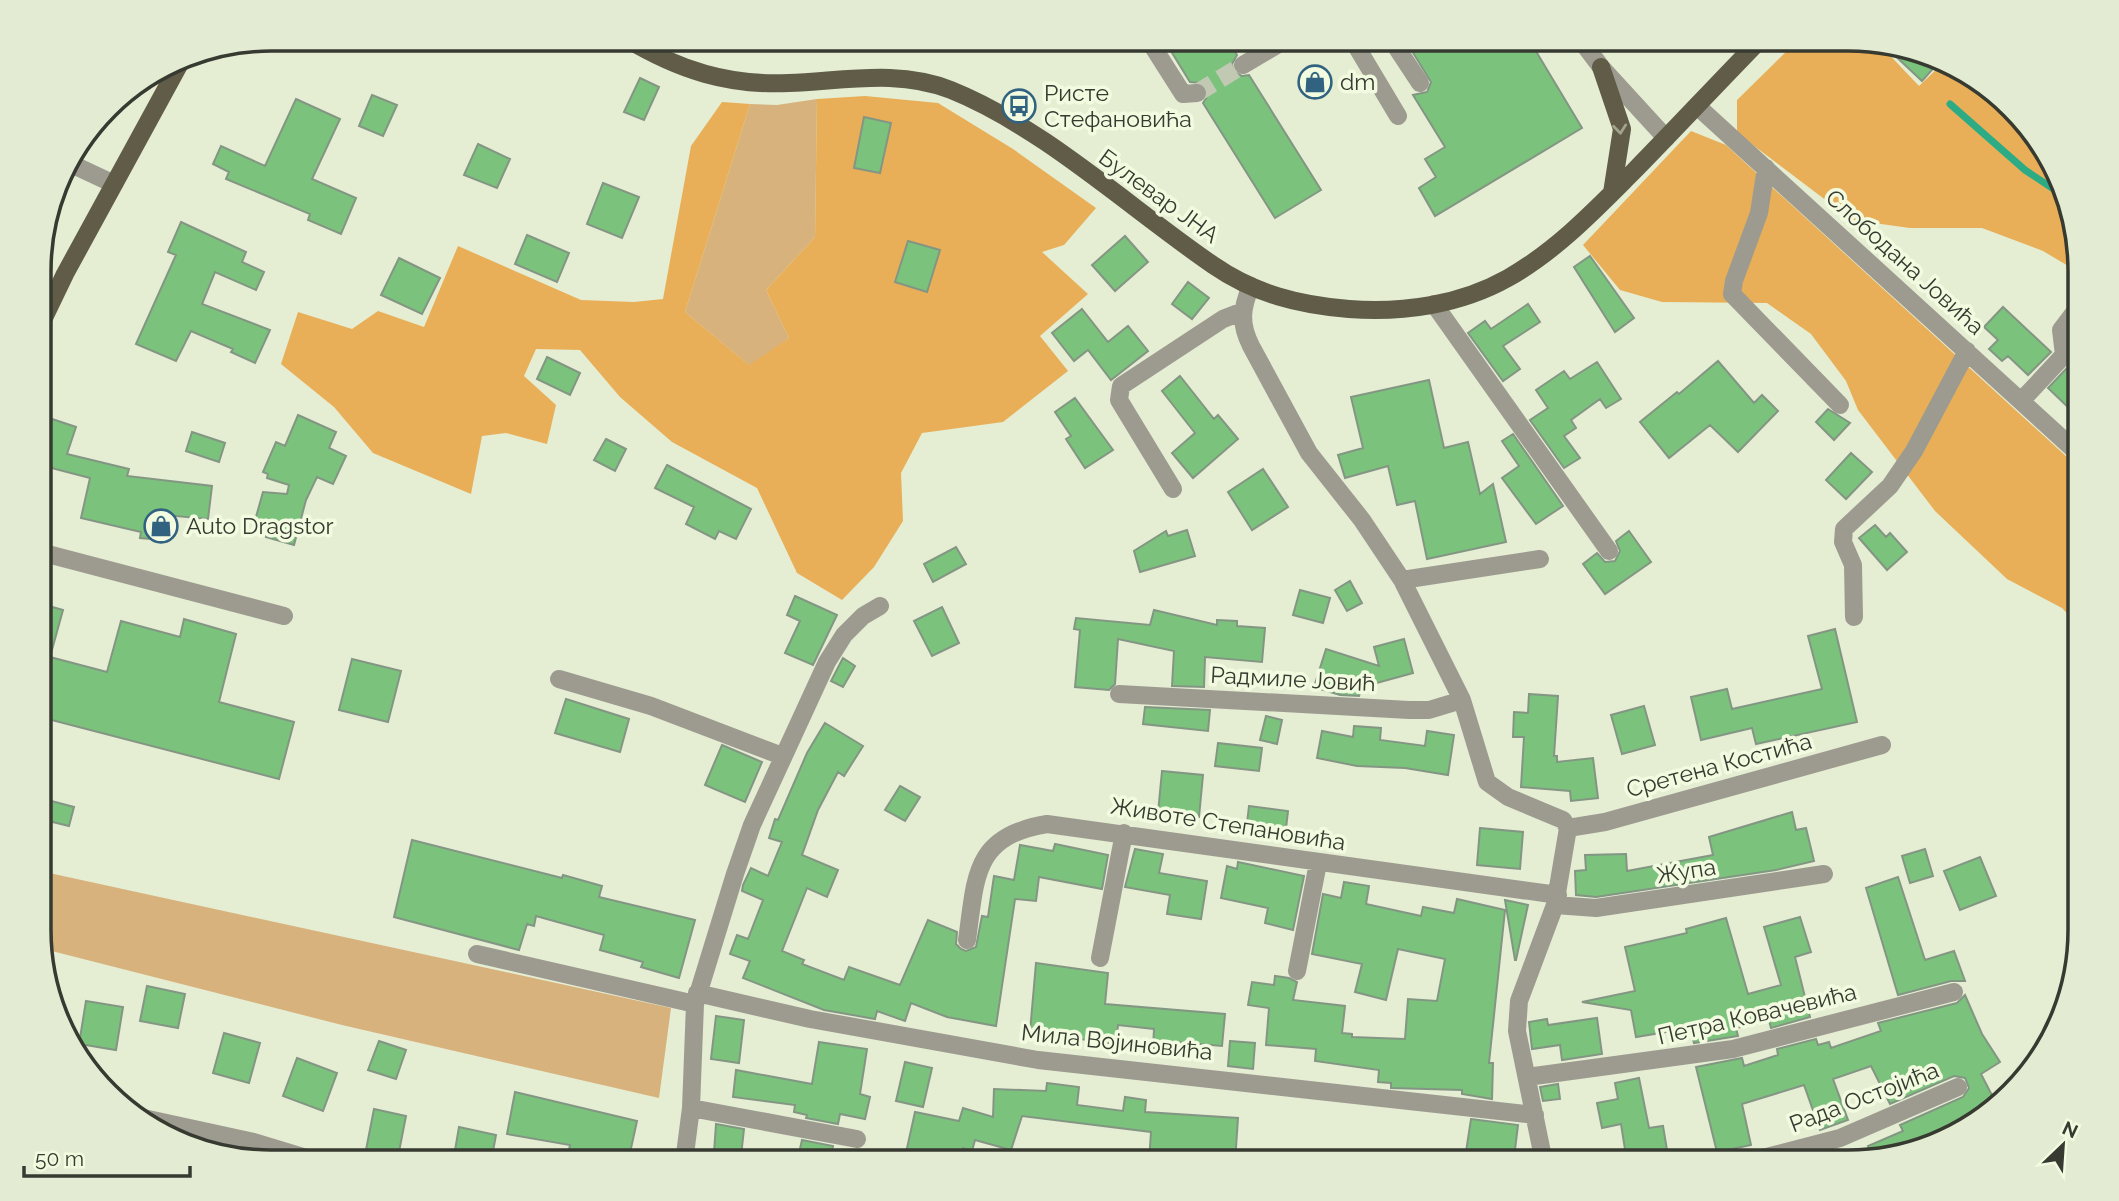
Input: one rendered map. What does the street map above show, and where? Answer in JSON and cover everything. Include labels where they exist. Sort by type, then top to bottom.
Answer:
[{"type":"main road","name":"Булевар ЈНА","points":[[651,51],[680,67],[716,79],[788,83],[877,76],[906,78],[948,89],[1000,113],[1216,267],[1251,286],[1290,302],[1389,310],[1460,299],[1507,278],[1547,252],[1612,193],[1749,51]]},
{"type":"main road","points":[[1601,67],[1622,129],[1622,145],[1612,193]]},
{"type":"main road","points":[[51,303],[175,72]]},
{"type":"street","points":[[1156,51],[1183,94],[1197,93]]},
{"type":"street","points":[[1243,65],[1266,51]]},
{"type":"street","points":[[1360,51],[1398,116]]},
{"type":"street","points":[[1399,51],[1420,83]]},
{"type":"street","points":[[1589,51],[1666,138]]},
{"type":"street","name":"Слободана Јовића","points":[[1696,106],[2068,444]]},
{"type":"street","points":[[77,167],[114,184]]},
{"type":"street","points":[[1766,167],[1759,213],[1734,281],[1732,294],[1840,405]]},
{"type":"street","points":[[1251,286],[1241,313],[1243,330],[1309,453],[1363,520],[1402,580],[1462,700],[1487,782],[1508,797],[1563,820],[1569,828],[1556,900],[1518,1001],[1517,1031],[1542,1150]]},
{"type":"street","points":[[1434,304],[1609,551]]},
{"type":"street","points":[[1173,489],[1119,400],[1121,386],[1223,319],[1241,313]]},
{"type":"street","points":[[2022,400],[2064,355],[2061,330],[2068,321]]},
{"type":"street","points":[[1854,617],[1853,565],[1843,542],[1844,529],[1889,486],[1914,451],[1967,351]]},
{"type":"street","points":[[51,555],[284,616]]},
{"type":"street","points":[[1402,580],[1540,559]]},
{"type":"street","points":[[686,1150],[691,1108],[696,999],[735,874],[782,756],[827,662],[844,635],[863,616],[880,606]]},
{"type":"street","points":[[559,678],[651,706],[782,756]]},
{"type":"street","name":"Радмиле Јовић","points":[[1119,694],[1409,710],[1429,710],[1462,700]]},
{"type":"street","name":"Сретена Костића","points":[[1569,828],[1586,827],[1882,746]]},
{"type":"street","name":"Животе Степановића","points":[[967,940],[981,866],[993,846],[1009,833],[1047,824],[1124,833],[1556,900]]},
{"type":"street","points":[[1100,958],[1124,833]]},
{"type":"street","points":[[1297,971],[1318,863]]},
{"type":"street","name":"Жупа","points":[[1556,900],[1596,908],[1824,874]]},
{"type":"street","name":"Мила Војиновића","points":[[477,954],[696,999],[1038,1060],[1535,1115]]},
{"type":"street","name":"Петра Ковачевића","points":[[1527,1077],[1733,1049],[1954,992]]},
{"type":"street","name":"Рада Остојића","points":[[1794,1150],[1840,1138],[1958,1087]]},
{"type":"street","points":[[691,1108],[857,1139]]},
{"type":"street","points":[[164,1122],[279,1150]]},
{"type":"shaded area","points":[[1787,51],[1848,51],[1890,55],[1919,86],[1937,69],[1982,96],[2004,115],[2039,161],[2052,186],[2061,214],[2068,266],[2043,251],[1982,228],[1910,228],[1852,220],[1737,133],[1737,100]]},
{"type":"shaded area","points":[[865,96],[938,103],[1013,149],[1096,208],[1064,245],[1042,252],[1088,294],[1040,336],[1068,371],[1003,422],[922,433],[901,473],[903,521],[874,567],[842,600],[797,573],[757,488],[672,442],[620,397],[580,350],[536,349],[524,376],[556,405],[547,444],[506,433],[482,436],[471,494],[373,453],[334,407],[281,364],[298,312],[352,329],[378,311],[424,327],[458,246],[581,300],[634,302],[663,299],[691,146],[722,102],[750,104],[685,312],[749,365],[789,338],[766,290],[815,237],[817,99]]},
{"type":"shaded area","points":[[817,99],[815,237],[766,290],[789,338],[750,366],[685,312],[750,104],[777,105]]},
{"type":"shaded area","points":[[1691,131],[1726,145],[2068,458],[2068,614],[2062,608],[2007,579],[1935,511],[1858,410],[1846,381],[1811,334],[1767,303],[1662,302],[1620,290],[1583,245]]},
{"type":"shaded area","points":[[51,873],[671,1008],[659,1098],[342,1025],[52,951]]},
{"type":"building","points":[[1171,51],[1235,51],[1237,55],[1232,64],[1234,71],[1242,76],[1249,75],[1321,190],[1275,218],[1203,103],[1207,97],[1207,87],[1201,83],[1190,82]]},
{"type":"building","points":[[1412,51],[1536,51],[1582,128],[1435,216],[1419,188],[1436,177],[1425,159],[1445,147],[1413,95],[1427,92],[1431,82]]},
{"type":"building","points":[[1896,56],[1934,68],[1922,81]]},
{"type":"building","points":[[640,78],[659,87],[644,120],[624,112]]},
{"type":"building","points":[[372,95],[397,105],[383,136],[359,126]]},
{"type":"building","points":[[296,99],[340,119],[312,179],[356,198],[341,234],[308,220],[310,214],[226,179],[229,172],[213,164],[221,146],[265,166]]},
{"type":"building","points":[[864,117],[891,123],[880,173],[854,168]]},
{"type":"building","points":[[478,144],[510,159],[497,188],[464,175]]},
{"type":"building","points":[[603,183],[639,197],[622,238],[587,224]]},
{"type":"building","points":[[181,222],[246,252],[242,262],[264,272],[256,290],[215,272],[202,304],[270,330],[255,363],[231,352],[233,349],[191,331],[176,361],[136,344],[176,255],[168,252]]},
{"type":"building","points":[[527,235],[569,253],[557,282],[515,264]]},
{"type":"building","points":[[1125,236],[1148,262],[1115,291],[1092,265]]},
{"type":"building","points":[[908,241],[940,250],[927,292],[895,282]]},
{"type":"building","points":[[1590,256],[1634,318],[1615,332],[1574,267]]},
{"type":"building","points":[[399,258],[440,278],[422,314],[381,295]]},
{"type":"building","points":[[1188,282],[1209,298],[1192,319],[1172,304]]},
{"type":"building","points":[[1528,304],[1540,322],[1503,346],[1520,369],[1503,381],[1468,333],[1485,321],[1491,329]]},
{"type":"building","points":[[2003,307],[2051,352],[2028,375],[2008,356],[2002,361],[1989,349],[1998,340],[1984,327]]},
{"type":"building","points":[[1082,309],[1108,342],[1128,326],[1148,351],[1111,380],[1088,350],[1074,361],[1052,333]]},
{"type":"building","points":[[547,357],[580,373],[570,395],[537,379]]},
{"type":"building","points":[[1718,361],[1754,403],[1762,395],[1778,411],[1738,452],[1710,425],[1669,458],[1640,422]]},
{"type":"building","points":[[1597,362],[1621,399],[1606,408],[1600,399],[1571,420],[1576,428],[1564,436],[1580,458],[1564,468],[1530,420],[1548,408],[1536,390],[1564,371],[1570,379]]},
{"type":"building","points":[[2068,369],[2068,407],[2048,388]]},
{"type":"building","points":[[1180,376],[1214,419],[1218,415],[1238,439],[1193,478],[1172,453],[1195,433],[1162,391]]},
{"type":"building","points":[[1429,380],[1444,448],[1468,442],[1480,494],[1493,484],[1506,542],[1427,559],[1415,501],[1397,505],[1388,466],[1345,478],[1338,455],[1363,448],[1351,397]]},
{"type":"building","points":[[1075,398],[1113,450],[1085,468],[1066,439],[1071,436],[1055,412]]},
{"type":"building","points":[[1828,409],[1850,423],[1834,440],[1816,422]]},
{"type":"building","points":[[298,415],[336,432],[329,448],[346,456],[333,484],[317,477],[306,500],[294,545],[266,537],[268,528],[254,524],[263,492],[287,494],[289,485],[267,478],[268,474],[263,472],[276,442],[285,446]]},
{"type":"building","points":[[51,419],[76,427],[67,454],[129,469],[127,476],[212,486],[208,519],[165,515],[162,540],[140,538],[141,532],[81,518],[90,478],[51,468]]},
{"type":"building","points":[[192,432],[225,443],[219,462],[186,451]]},
{"type":"building","points":[[1513,434],[1563,506],[1536,524],[1502,478],[1519,466],[1502,441]]},
{"type":"building","points":[[606,439],[626,449],[615,471],[594,460]]},
{"type":"building","points":[[1851,453],[1872,472],[1846,499],[1826,480]]},
{"type":"building","points":[[667,465],[751,509],[736,539],[719,531],[715,539],[686,524],[694,507],[655,488]]},
{"type":"building","points":[[1263,469],[1288,507],[1252,530],[1228,492]]},
{"type":"building","points":[[1875,525],[1886,537],[1890,533],[1907,552],[1887,570],[1859,538]]},
{"type":"building","points":[[1187,530],[1195,556],[1140,572],[1134,551],[1166,531],[1168,536]]},
{"type":"building","points":[[1629,531],[1651,562],[1605,594],[1583,564],[1597,553],[1605,562],[1615,561],[1620,551],[1616,541]]},
{"type":"building","points":[[956,547],[966,564],[933,582],[924,564]]},
{"type":"building","points":[[1350,581],[1362,603],[1347,611],[1335,590]]},
{"type":"building","points":[[1300,590],[1330,598],[1323,623],[1293,615]]},
{"type":"building","points":[[795,596],[837,615],[813,665],[785,653],[800,621],[787,615]]},
{"type":"building","points":[[51,607],[63,610],[51,653]]},
{"type":"building","points":[[942,607],[959,643],[932,656],[914,621]]},
{"type":"building","points":[[1154,610],[1217,625],[1217,620],[1237,621],[1237,626],[1265,628],[1262,662],[1205,657],[1204,687],[1172,686],[1174,651],[1118,639],[1115,684],[1109,690],[1075,687],[1080,630],[1074,629],[1076,618],[1150,625]]},
{"type":"building","points":[[184,619],[236,634],[219,702],[294,722],[279,779],[51,720],[51,657],[107,672],[121,621],[180,637]]},
{"type":"building","points":[[1835,629],[1857,722],[1756,744],[1752,728],[1701,740],[1691,697],[1727,689],[1732,709],[1822,689],[1808,636]]},
{"type":"building","points":[[1404,639],[1413,673],[1362,687],[1359,696],[1340,695],[1314,687],[1326,649],[1379,666],[1374,647]]},
{"type":"building","points":[[843,658],[855,666],[843,687],[831,681]]},
{"type":"building","points":[[352,659],[401,671],[388,722],[339,710]]},
{"type":"building","points":[[1529,694],[1558,696],[1554,756],[1557,756],[1557,762],[1593,758],[1598,798],[1571,801],[1570,791],[1521,787],[1524,737],[1513,737],[1514,712],[1528,713]]},
{"type":"building","points":[[566,699],[629,719],[620,752],[555,733]]},
{"type":"building","points":[[1644,706],[1655,745],[1622,754],[1611,715]]},
{"type":"building","points":[[1145,707],[1210,710],[1208,731],[1143,724]]},
{"type":"building","points":[[1266,716],[1282,720],[1277,744],[1260,740]]},
{"type":"building","points":[[825,723],[863,746],[844,776],[838,772],[818,810],[802,855],[838,870],[827,897],[807,888],[782,951],[804,960],[802,964],[844,980],[849,967],[900,985],[928,920],[957,932],[956,944],[961,949],[966,951],[976,947],[982,916],[988,917],[994,876],[1014,880],[1020,845],[1053,851],[1055,844],[1108,855],[1102,889],[1039,877],[1036,901],[1015,899],[996,1026],[947,1017],[911,1003],[905,1021],[877,1011],[875,1019],[824,1010],[743,978],[750,961],[730,954],[737,935],[748,939],[763,900],[742,891],[743,885],[751,868],[768,876],[782,842],[769,838],[775,819],[778,820],[807,753]]},
{"type":"building","points":[[1354,726],[1381,728],[1380,740],[1425,746],[1427,731],[1454,735],[1448,775],[1405,768],[1357,766],[1317,758],[1322,731],[1353,737]]},
{"type":"building","points":[[1218,743],[1262,748],[1259,771],[1215,766]]},
{"type":"building","points":[[722,745],[762,762],[745,802],[705,785]]},
{"type":"building","points":[[1162,771],[1203,775],[1199,817],[1158,813]]},
{"type":"building","points":[[900,786],[920,797],[905,821],[885,810]]},
{"type":"building","points":[[51,801],[74,807],[69,826],[51,822]]},
{"type":"building","points":[[1249,806],[1288,811],[1285,837],[1246,832]]},
{"type":"building","points":[[1792,812],[1796,830],[1806,828],[1814,861],[1776,870],[1596,897],[1576,895],[1575,871],[1586,870],[1585,855],[1626,854],[1627,871],[1713,855],[1709,837]]},
{"type":"building","points":[[1480,828],[1523,832],[1520,869],[1477,865]]},
{"type":"building","points":[[412,840],[602,886],[599,897],[695,920],[679,978],[641,967],[643,962],[600,950],[604,935],[536,916],[534,926],[527,924],[519,950],[394,917]]},
{"type":"building","points":[[1135,849],[1163,854],[1159,873],[1207,881],[1201,919],[1167,914],[1170,895],[1125,887]]},
{"type":"building","points":[[1925,849],[1933,876],[1910,883],[1902,856]]},
{"type":"building","points":[[1980,857],[1996,896],[1960,910],[1944,871]]},
{"type":"building","points":[[1238,862],[1304,876],[1293,930],[1265,923],[1268,908],[1221,898],[1227,866],[1237,869]]},
{"type":"building","points":[[1898,877],[1925,960],[1954,951],[1965,981],[1951,981],[1898,995],[1866,888]]},
{"type":"building","points":[[1344,882],[1369,886],[1366,904],[1421,916],[1423,907],[1454,913],[1457,899],[1505,910],[1489,1063],[1493,1063],[1492,1099],[1462,1094],[1462,1090],[1391,1088],[1391,1083],[1378,1082],[1379,1070],[1315,1061],[1316,1049],[1266,1045],[1269,1008],[1248,1005],[1252,982],[1274,985],[1275,976],[1297,982],[1293,1000],[1345,1006],[1342,1033],[1352,1034],[1352,1037],[1405,1039],[1408,999],[1437,1001],[1445,959],[1398,949],[1386,1000],[1355,992],[1362,964],[1312,954],[1323,894],[1341,898]]},
{"type":"building","points":[[1505,900],[1528,905],[1516,960],[1515,960]]},
{"type":"building","points":[[1800,917],[1811,952],[1795,957],[1810,1017],[1771,1028],[1769,1021],[1736,1028],[1738,1036],[1694,1043],[1690,1028],[1636,1037],[1631,1010],[1582,1002],[1635,991],[1625,947],[1687,933],[1686,929],[1726,918],[1748,994],[1781,985],[1764,927]]},
{"type":"building","points":[[1036,963],[1108,973],[1105,1004],[1225,1014],[1222,1046],[1177,1042],[1176,1050],[1153,1048],[1154,1029],[1118,1025],[1116,1044],[1030,1032]]},
{"type":"building","points":[[147,986],[185,994],[178,1028],[140,1021]]},
{"type":"building","points":[[1965,995],[1982,1034],[2000,1062],[1981,1074],[1993,1096],[1971,1113],[1946,1128],[1919,1139],[1869,1149],[1868,1146],[1903,1131],[1900,1125],[1963,1097],[1969,1088],[1965,1078],[1954,1076],[1890,1104],[1871,1066],[1833,1079],[1848,1120],[1820,1130],[1804,1085],[1742,1104],[1751,1145],[1717,1150],[1696,1067],[1742,1058],[1744,1066],[1778,1055],[1777,1049],[1816,1039],[1818,1045],[1829,1042],[1831,1048],[1881,1031],[1878,1023],[1957,1003]]},
{"type":"building","points":[[86,1001],[123,1007],[116,1050],[83,1045],[80,1039]]},
{"type":"building","points":[[716,1016],[744,1020],[739,1063],[711,1059]]},
{"type":"building","points":[[1597,1018],[1602,1054],[1562,1060],[1560,1045],[1532,1049],[1529,1022],[1547,1019],[1548,1025]]},
{"type":"building","points":[[224,1033],[260,1043],[249,1083],[213,1073]]},
{"type":"building","points":[[379,1041],[406,1050],[396,1079],[368,1070]]},
{"type":"building","points":[[1230,1041],[1255,1043],[1253,1069],[1228,1066]]},
{"type":"building","points":[[819,1042],[867,1049],[860,1094],[870,1097],[865,1119],[840,1114],[838,1124],[806,1118],[807,1115],[794,1112],[795,1105],[733,1097],[736,1070],[812,1084]]},
{"type":"building","points":[[297,1058],[337,1073],[323,1111],[283,1096]]},
{"type":"building","points":[[905,1062],[932,1068],[923,1107],[896,1101]]},
{"type":"building","points":[[1639,1078],[1649,1128],[1663,1126],[1667,1150],[1625,1150],[1621,1124],[1602,1128],[1597,1103],[1618,1099],[1615,1083]]},
{"type":"building","points":[[1047,1083],[1079,1087],[1077,1105],[1123,1111],[1125,1097],[1146,1100],[1145,1112],[1238,1118],[1236,1150],[1150,1150],[1151,1132],[1022,1116],[1011,1150],[975,1140],[972,1150],[907,1150],[915,1112],[959,1121],[963,1108],[993,1117],[994,1089],[1046,1091]]},
{"type":"building","points":[[1558,1084],[1560,1099],[1543,1101],[1540,1087]]},
{"type":"building","points":[[515,1092],[637,1121],[631,1150],[569,1150],[570,1145],[507,1134]]},
{"type":"building","points":[[374,1109],[406,1116],[399,1150],[366,1150]]},
{"type":"building","points":[[1471,1119],[1518,1125],[1515,1150],[1466,1150]]},
{"type":"building","points":[[716,1124],[744,1129],[742,1150],[714,1150]]},
{"type":"building","points":[[459,1127],[496,1135],[493,1150],[455,1150]]},
{"type":"building","points":[[802,1140],[833,1146],[832,1150],[800,1150]]},
{"type":"waterway","points":[[1950,104],[2025,170],[2053,189]]},
{"type":"tunnel","points":[[1197,93],[1243,65]]},
{"type":"place","name":"dm","points":[[1315,82]]},
{"type":"place","name":"Ристе Стефановића","points":[[1019,106]]},
{"type":"place","name":"Auto Dragstor","points":[[161,526]]}]
